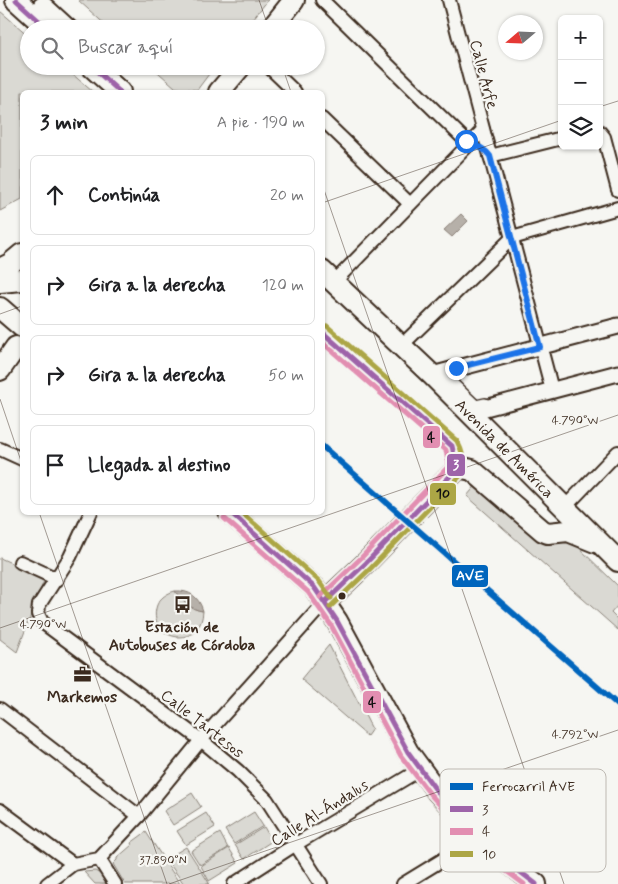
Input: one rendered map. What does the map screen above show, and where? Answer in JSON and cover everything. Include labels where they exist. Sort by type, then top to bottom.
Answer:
[{"type":"main road","points":[[16,0],[38,20]]},
{"type":"main road","points":[[35,0],[57,20]]},
{"type":"main road","points":[[278,20],[294,0]]},
{"type":"main road","points":[[101,75],[118,90]]},
{"type":"main road","points":[[118,75],[135,90]]},
{"type":"main road","points":[[221,90],[233,75]]},
{"type":"main road","points":[[0,269],[20,256]]},
{"type":"main road","name":"Avenida de América","points":[[328,276],[432,374],[612,554]]},
{"type":"main road","points":[[0,282],[20,280]]},
{"type":"main road","points":[[0,308],[20,325]]},
{"type":"main road","points":[[0,370],[13,347]]},
{"type":"main road","name":"Avenida de América","points":[[325,602],[366,563],[457,469],[472,470],[542,531],[548,533],[568,531],[612,554]]},
{"type":"main road","points":[[232,515],[314,587],[337,621],[408,752],[440,794]]},
{"type":"main road","points":[[520,872],[536,884]]},
{"type":"street","points":[[322,0],[469,144],[480,146],[490,156],[558,139]]},
{"type":"street","name":"Calle Arfe","points":[[449,0],[551,388]]},
{"type":"street","points":[[277,75],[293,90]]},
{"type":"street","points":[[325,122],[410,204]]},
{"type":"street","points":[[328,276],[410,204],[483,130]]},
{"type":"street","points":[[603,136],[618,190]]},
{"type":"street","points":[[401,346],[512,238],[618,208]]},
{"type":"street","points":[[618,328],[459,371],[454,374],[453,383],[476,405],[618,373]]},
{"type":"street","points":[[432,374],[541,348]]},
{"type":"street","points":[[470,412],[618,368]]},
{"type":"street","points":[[0,449],[20,458]]},
{"type":"street","points":[[565,507],[618,452]]},
{"type":"street","points":[[20,562],[56,579],[70,557],[90,515]]},
{"type":"street","name":"Calle Tartesos","points":[[56,579],[39,606],[38,614],[42,622],[201,740],[238,771],[267,800],[321,884]]},
{"type":"street","points":[[47,884],[73,864],[99,859],[139,816],[201,740],[325,602]]},
{"type":"street","points":[[0,709],[139,816]]},
{"type":"street","name":"Calle Al-Ándalus","points":[[234,884],[296,844],[421,769]]},
{"type":"street","points":[[0,810],[73,864]]},
{"type":"street","points":[[99,859],[115,884]]},
{"type":"street","points":[[403,884],[440,861]]},
{"type":"shaded area","points":[[78,0],[268,0],[252,20],[100,20]]},
{"type":"shaded area","points":[[0,11],[20,28],[20,75],[73,75],[91,90],[20,90],[20,200],[0,211]]},
{"type":"shaded area","points":[[161,75],[208,75],[197,90],[176,88]]},
{"type":"shaded area","points":[[461,214],[468,221],[452,237],[444,230]]},
{"type":"shaded area","points":[[477,484],[546,543],[573,542],[618,586],[618,605],[611,613],[618,620],[618,630],[467,496]]},
{"type":"shaded area","points":[[0,558],[45,578],[17,652],[0,639]]},
{"type":"shaded area","points":[[175,591],[180,598],[194,609],[203,611],[200,624],[193,633],[184,637],[166,633],[159,626],[155,617],[160,600],[167,594]]},
{"type":"shaded area","points":[[175,591],[193,595],[203,611],[194,609],[187,604]]},
{"type":"shaded area","points":[[329,645],[372,729],[367,736],[301,679]]},
{"type":"shaded area","points":[[192,793],[201,807],[173,825],[164,811]]},
{"type":"shaded area","points":[[254,812],[263,826],[234,844],[225,830]]},
{"type":"shaded area","points":[[206,813],[215,827],[186,845],[177,831]]},
{"type":"shaded area","points":[[264,827],[272,841],[244,859],[235,845]]},
{"type":"shaded area","points":[[146,832],[180,884],[125,884],[113,864],[132,845],[131,843]]},
{"type":"shaded area","points":[[220,833],[228,848],[200,865],[191,851]]},
{"type":"shaded area","points":[[186,847],[208,884],[184,884],[166,859]]},
{"type":"shaded area","points":[[229,848],[238,863],[209,881],[201,866]]},
{"type":"shaded area","points":[[95,871],[102,875],[107,884],[95,884],[84,872]]},
{"type":"rail line","name":"AVE","points":[[325,449],[618,705]]},
{"type":"transit line","name":"3","points":[[16,0],[38,20]]},
{"type":"transit line","name":"3","points":[[101,75],[118,90]]},
{"type":"transit line","name":"10","points":[[327,326],[457,441],[464,462],[462,474],[371,568],[330,607]]},
{"type":"transit line","name":"3","points":[[325,335],[452,446],[457,469],[366,563],[325,602]]},
{"type":"transit line","name":"4","points":[[320,597],[361,558],[449,466],[446,450],[325,345]]},
{"type":"transit line","name":"3","points":[[233,515],[314,587],[337,621],[408,752],[440,794]]},
{"type":"transit line","name":"10","points":[[244,515],[319,581],[331,598]]},
{"type":"transit line","name":"4","points":[[224,518],[308,592],[331,625],[401,756],[440,805]]},
{"type":"transit line","name":"4","points":[[508,872],[524,884]]},
{"type":"transit line","name":"3","points":[[520,872],[536,884]]},
{"type":"place","name":"Estación de Autobuses de Córdoba","points":[[182,604]]},
{"type":"place","name":"Markemos","points":[[82,674]]},
{"type":"route","points":[[456,368],[540,347],[490,156],[485,149],[469,144],[466,141]]}]
